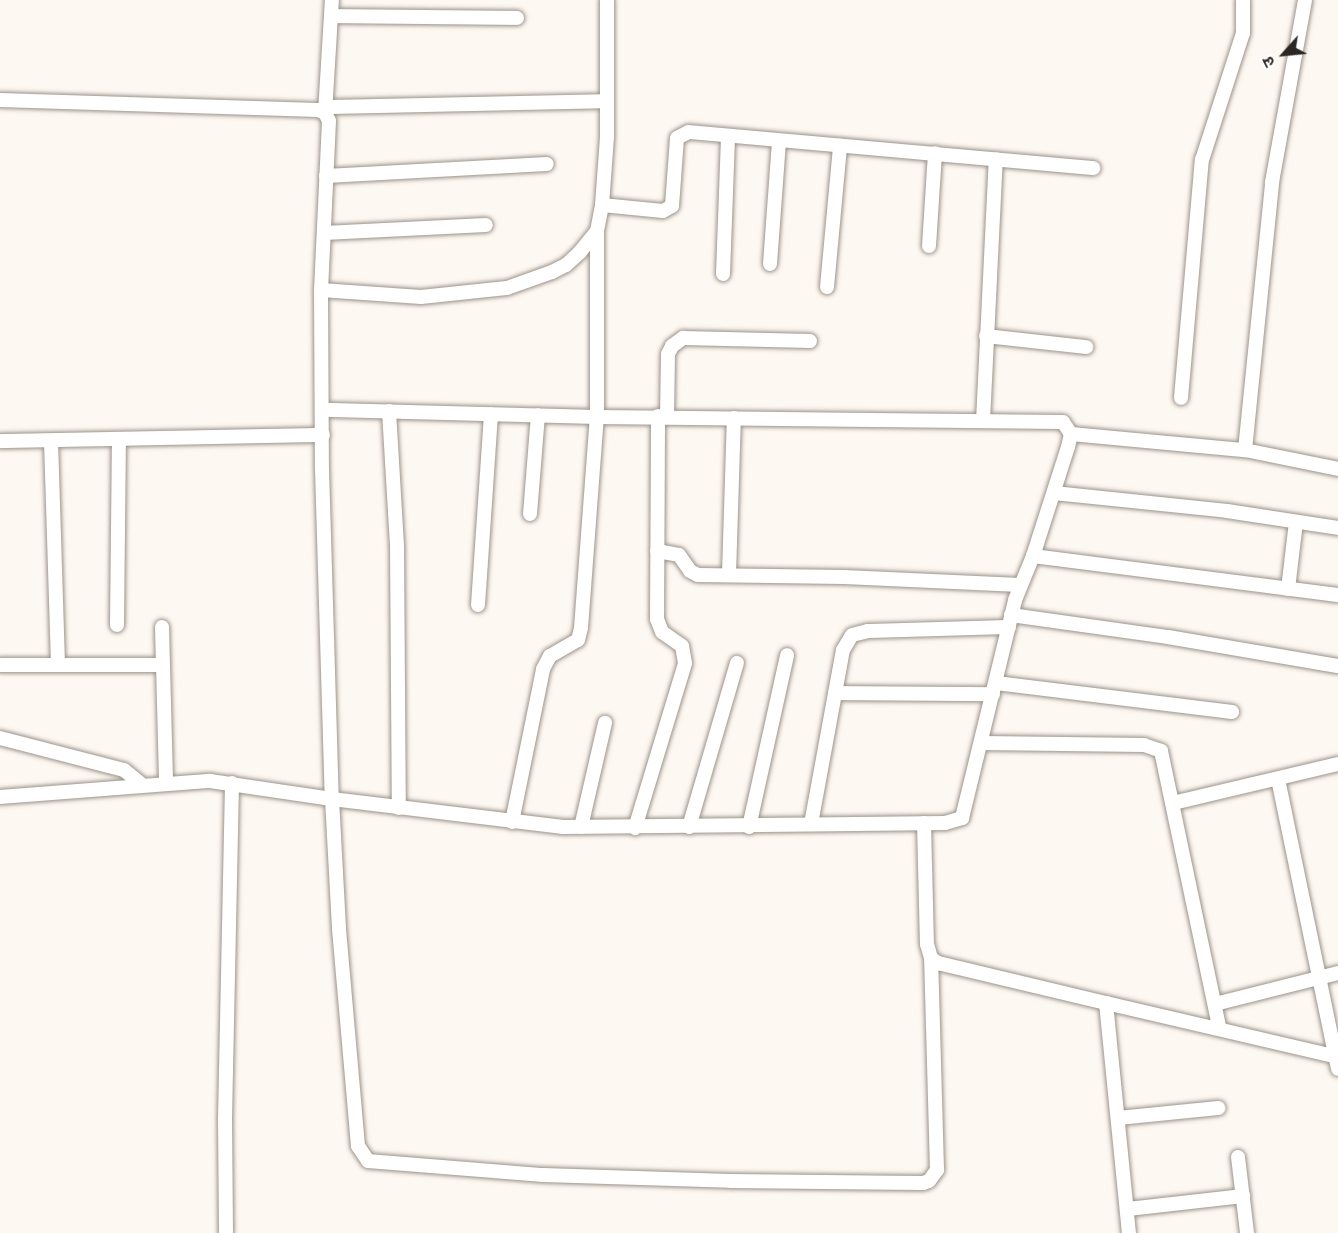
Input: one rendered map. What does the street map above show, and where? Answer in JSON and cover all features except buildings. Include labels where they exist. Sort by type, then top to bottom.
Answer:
[{"type":"street","points":[[332,0],[326,110],[329,126],[321,290],[333,799],[339,929],[358,1146],[368,1161],[375,1164],[543,1175],[922,1184],[929,1181],[937,1170],[931,958],[927,944],[924,823]]},
{"type":"street","points":[[512,822],[543,669],[550,657],[572,645],[580,636],[597,417],[597,231],[602,205],[607,101],[607,0]]},
{"type":"street","points":[[1181,398],[1202,160],[1243,33],[1243,0]]},
{"type":"street","points":[[1245,450],[1272,182],[1305,0]]},
{"type":"street","points":[[331,16],[518,18]]},
{"type":"street","points":[[0,100],[318,110],[607,101]]},
{"type":"street","points":[[602,205],[668,209],[673,202],[676,143],[680,134],[690,132],[1093,168]]},
{"type":"street","points":[[723,274],[728,136]]},
{"type":"street","points":[[770,264],[779,141]]},
{"type":"street","points":[[827,287],[840,146]]},
{"type":"street","points":[[929,246],[935,153]]},
{"type":"street","points":[[982,421],[996,159]]},
{"type":"street","points":[[326,176],[547,164]]},
{"type":"street","points":[[324,233],[486,225]]},
{"type":"street","points":[[321,290],[421,297],[507,288],[566,265],[597,231]]},
{"type":"street","points":[[986,336],[1086,346]]},
{"type":"street","points":[[635,828],[685,663],[682,646],[662,632],[658,625],[657,551],[668,354],[672,346],[683,338],[810,340]]},
{"type":"street","points":[[0,797],[141,784],[232,783],[399,808],[512,822],[581,827],[749,827],[953,823],[962,818],[1020,585],[1033,556],[1071,434],[1063,422],[1056,420],[597,417],[323,410]]},
{"type":"street","points":[[389,411],[397,546],[399,808]]},
{"type":"street","points":[[478,604],[491,414]]},
{"type":"street","points":[[530,514],[538,415]]},
{"type":"street","points":[[729,574],[734,418]]},
{"type":"street","points":[[1071,434],[1245,450],[1338,469]]},
{"type":"street","points":[[0,441],[323,435]]},
{"type":"street","points":[[117,625],[119,440]]},
{"type":"street","points":[[51,441],[58,665]]},
{"type":"street","points":[[1054,493],[1227,511],[1338,528]]},
{"type":"street","points":[[1288,589],[1296,522]]},
{"type":"street","points":[[657,551],[679,555],[693,574],[1020,585]]},
{"type":"street","points":[[1033,556],[1338,595]]},
{"type":"street","points":[[811,824],[843,650],[852,634],[1010,621],[1168,637],[1338,666]]},
{"type":"street","points":[[162,627],[166,783]]},
{"type":"street","points":[[749,827],[787,656]]},
{"type":"street","points":[[689,827],[737,663]]},
{"type":"street","points":[[0,665],[163,665]]},
{"type":"street","points":[[835,693],[995,688],[1232,712]]},
{"type":"street","points":[[581,827],[605,723]]},
{"type":"street","points":[[0,738],[124,770],[141,784]]},
{"type":"street","points":[[982,743],[1143,745],[1156,748],[1163,757],[1219,1027]]},
{"type":"street","points":[[1173,803],[1338,764]]},
{"type":"street","points":[[931,958],[938,963],[1219,1027],[1337,1061],[1278,779]]},
{"type":"street","points":[[226,1233],[225,1118],[232,783]]},
{"type":"street","points":[[1215,1004],[1338,973]]},
{"type":"street","points":[[1106,1003],[1129,1233]]},
{"type":"street","points":[[1118,1118],[1219,1108]]},
{"type":"street","points":[[1238,1157],[1247,1233]]},
{"type":"street","points":[[1128,1209],[1243,1196]]}]
